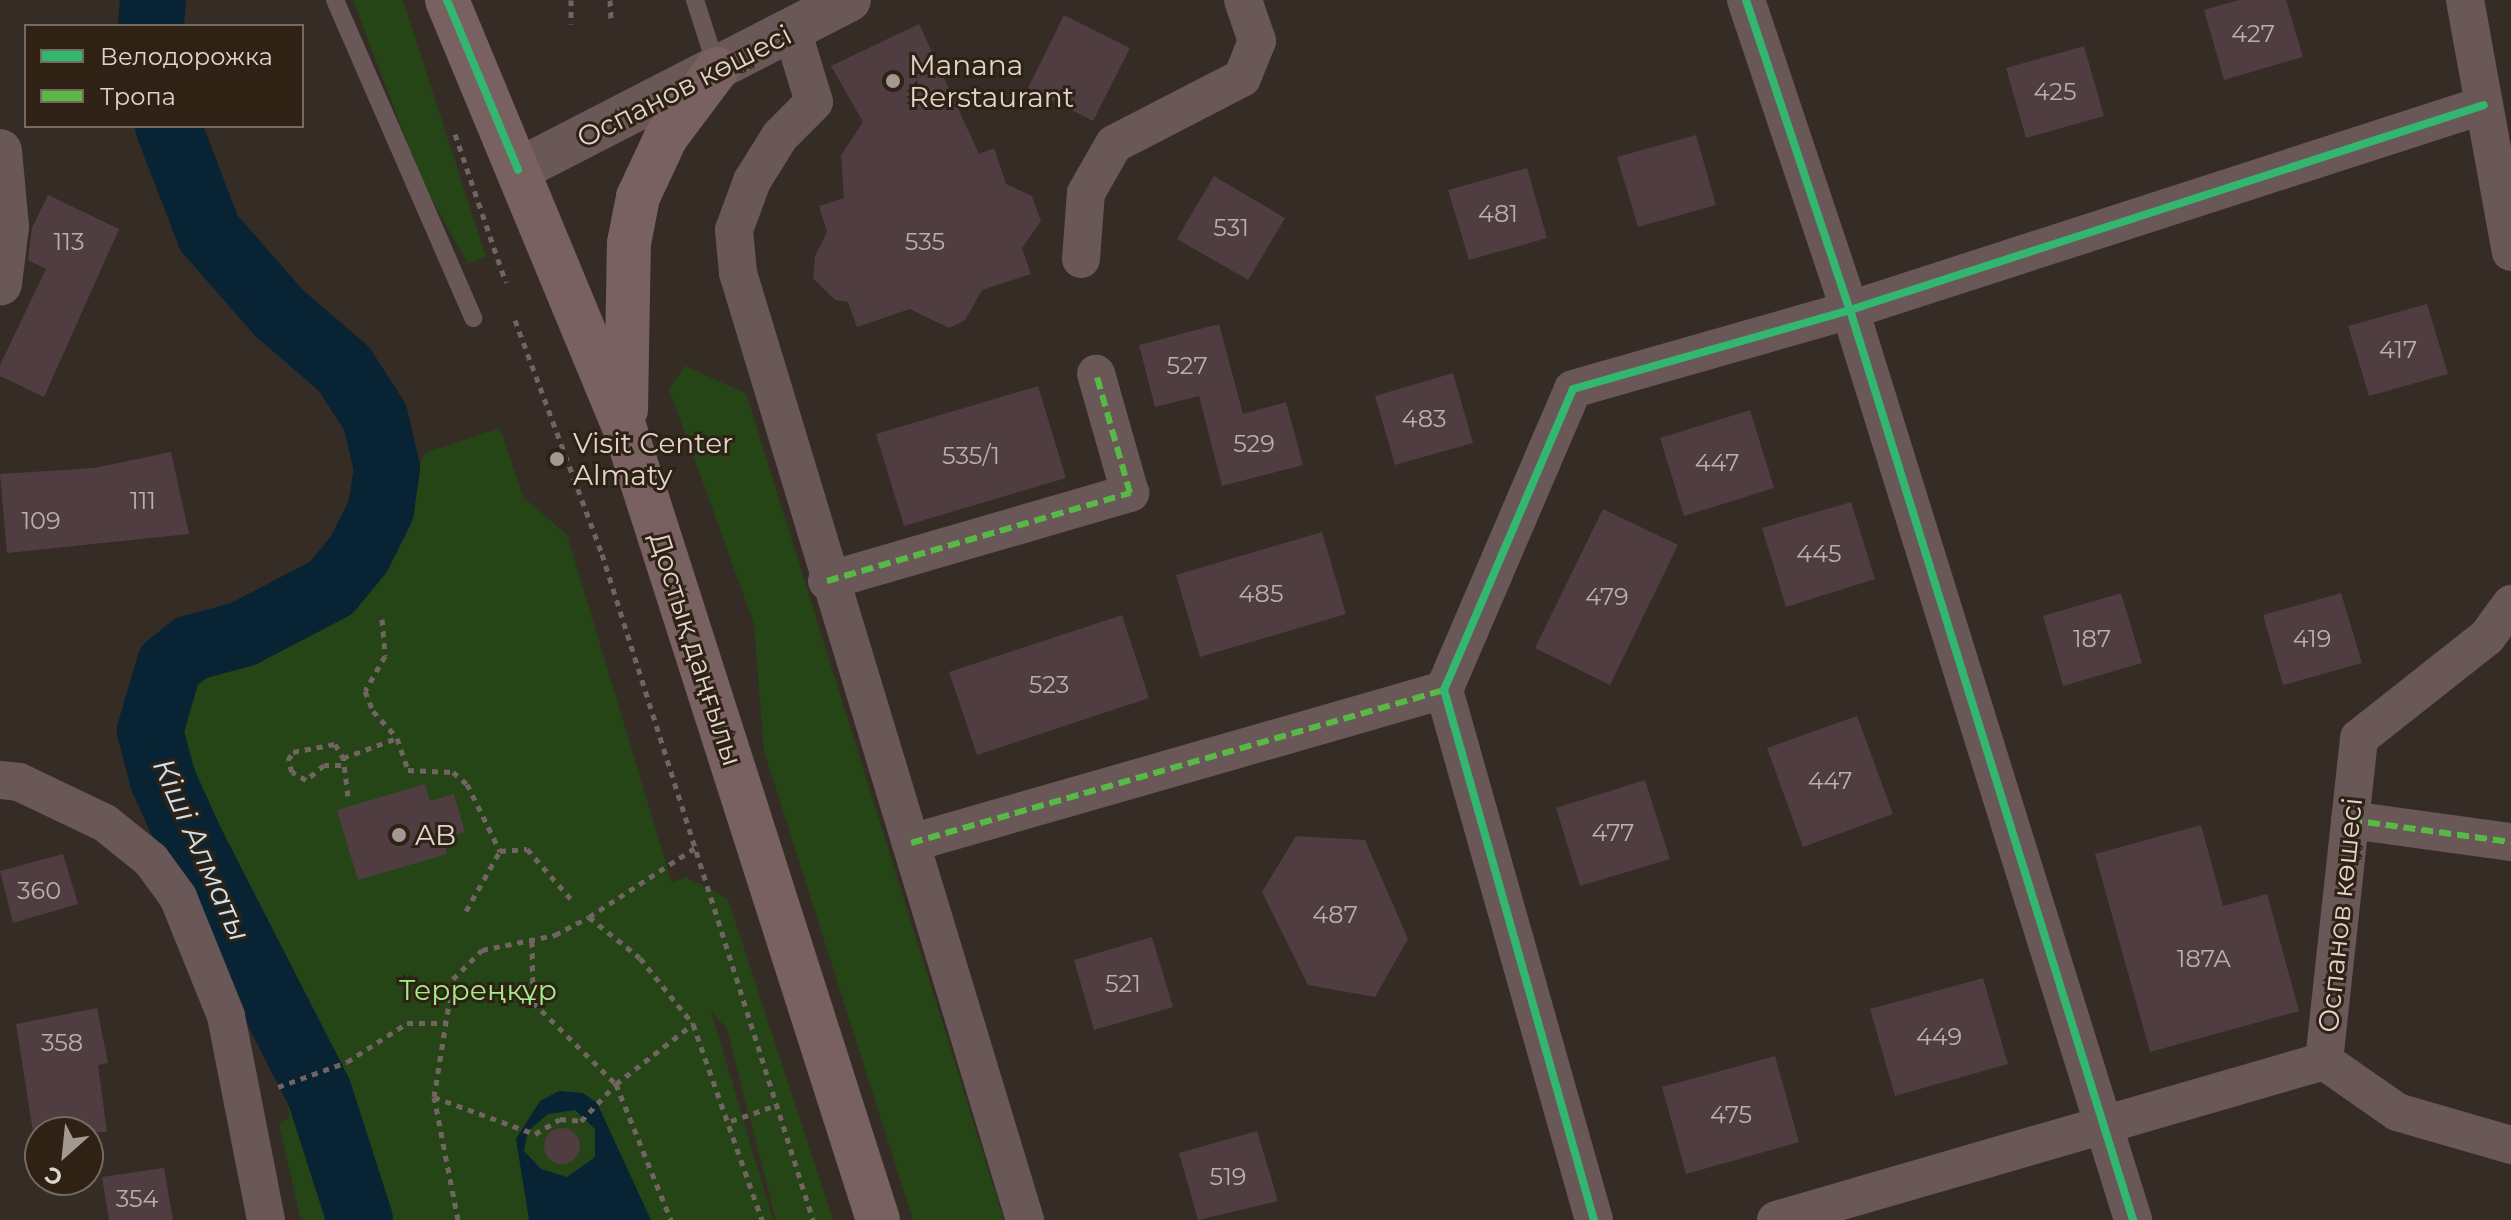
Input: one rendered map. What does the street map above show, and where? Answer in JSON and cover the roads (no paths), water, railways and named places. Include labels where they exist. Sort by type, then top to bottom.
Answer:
[{"type":"main road","name":"Достық даңғылы","points":[[447,0],[625,429],[878,1220]]},
{"type":"main road","points":[[625,429],[629,243],[638,197],[666,137],[717,69]]},
{"type":"street","name":"Оспанов көшесі","points":[[518,170],[793,33],[849,0]]},
{"type":"street","points":[[1081,259],[1086,193],[1114,144],[1242,78],[1257,41],[1243,0]]},
{"type":"street","points":[[1746,0],[1850,310],[2133,1220]]},
{"type":"street","points":[[2465,0],[2511,252]]},
{"type":"street","points":[[793,33],[814,102],[759,170],[734,230],[738,273],[827,581],[911,843],[1025,1220]]},
{"type":"street","points":[[1594,1220],[1444,690],[1573,389],[1850,310],[2484,105]]},
{"type":"street","points":[[0,151],[7,226],[0,284]]},
{"type":"street","points":[[827,581],[1130,493],[1096,374]]},
{"type":"street","name":"Оспанов көшесі","points":[[1776,1220],[2104,1121],[2324,1061],[2359,738],[2487,637],[2511,604]]},
{"type":"street","points":[[911,843],[1444,690]]},
{"type":"street","points":[[0,780],[19,782],[105,823],[151,860],[178,897],[226,1016],[266,1220]]},
{"type":"street","points":[[2350,820],[2511,842]]},
{"type":"street","points":[[2324,1061],[2397,1112],[2511,1145]]},
{"type":"lane","points":[[335,0],[473,318]]},
{"type":"lane","points":[[695,0],[717,69]]},
{"type":"water","points":[[559,1091],[583,1093],[597,1103],[651,1220],[529,1220],[516,1139],[540,1101]],"holes":[[[575,1110],[595,1129],[595,1157],[567,1177],[541,1169],[524,1151],[528,1131],[548,1114]]]},
{"type":"waterway","name":"Кіші Алматы","points":[[151,24],[153,0]]},
{"type":"waterway","name":"Кіші Алматы","points":[[169,128],[209,233],[279,313],[344,369],[375,417],[387,468],[381,510],[359,554],[331,588],[243,634],[191,648],[169,666],[150,731],[163,780],[191,842],[319,1092],[360,1220]]},
{"type":"place","name":"Manana Rerstaurant","points":[[893,81]]},
{"type":"place","name":"Visit Center Almaty","points":[[557,459]]},
{"type":"place","name":"AB","points":[[399,835]]},
{"type":"park label","name":"Терреңқұр","points":[[478,990]]}]
